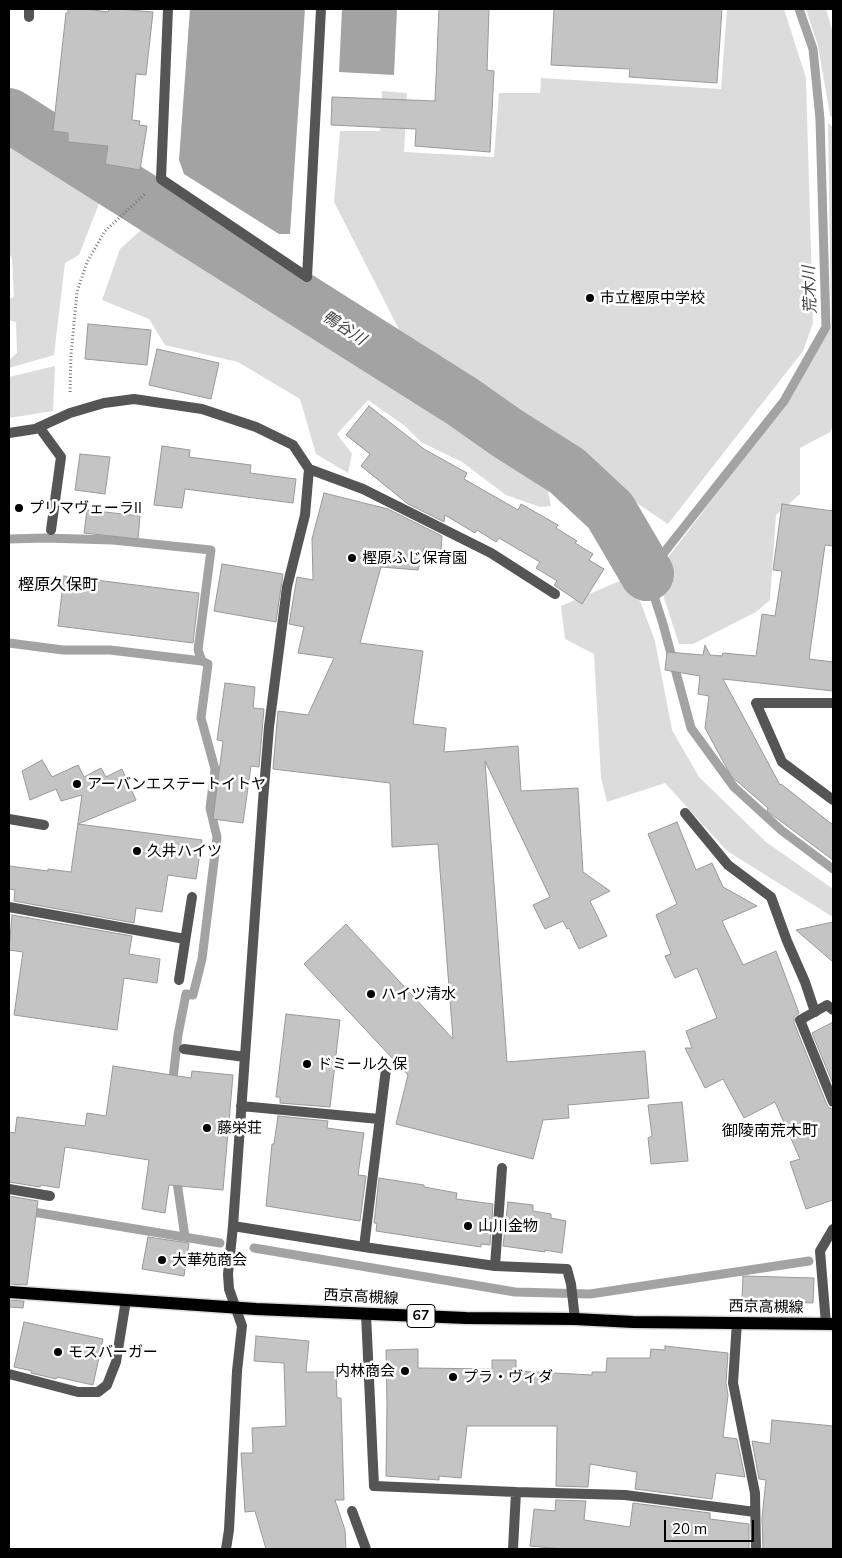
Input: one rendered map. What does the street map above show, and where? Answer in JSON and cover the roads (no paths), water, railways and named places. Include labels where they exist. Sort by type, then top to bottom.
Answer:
[{"type":"main road","name":"西京高槻線","points":[[9,1292],[234,1308],[466,1318],[830,1324]]},
{"type":"street","points":[[168,9],[161,179],[307,277],[321,9]]},
{"type":"street","points":[[9,433],[39,427],[70,413],[104,403],[134,399],[202,409],[256,427],[293,445],[308,469],[305,515],[287,587],[269,727],[228,1274],[229,1289],[234,1308],[242,1326],[229,1530],[226,1549]]},
{"type":"street","points":[[39,427],[61,457],[51,530]]},
{"type":"street","points":[[308,469],[363,489],[491,553],[555,594]]},
{"type":"street","points":[[833,703],[756,703],[782,762],[833,800]]},
{"type":"street","points":[[685,814],[728,865],[771,897],[815,1012]]},
{"type":"street","points":[[9,820],[44,825]]},
{"type":"street","points":[[179,980],[192,897]]},
{"type":"street","points":[[9,907],[185,938]]},
{"type":"street","points":[[833,1010],[827,1006],[800,1020],[833,1102]]},
{"type":"street","points":[[184,1049],[245,1057]]},
{"type":"street","points":[[364,1247],[386,1069]]},
{"type":"street","points":[[241,1106],[379,1119]]},
{"type":"street","points":[[495,1266],[502,1168]]},
{"type":"street","points":[[9,1189],[50,1196]]},
{"type":"street","points":[[233,1226],[495,1266],[567,1269],[571,1284],[575,1319]]},
{"type":"street","points":[[830,1324],[820,1251],[833,1229]]},
{"type":"street","points":[[9,1374],[78,1392],[98,1392],[107,1385],[116,1362],[126,1300]]},
{"type":"street","points":[[366,1314],[374,1486],[625,1495],[755,1512]]},
{"type":"street","points":[[737,1322],[733,1383],[755,1493],[756,1549]]},
{"type":"street","points":[[513,1549],[516,1492]]},
{"type":"street","points":[[352,1511],[366,1549]]},
{"type":"waterway","name":"荒木川","points":[[799,9],[813,49],[820,119],[826,327],[784,401],[647,574],[663,624],[691,728],[734,787],[781,830],[833,869]]},
{"type":"waterway","name":"鴨谷川","points":[[9,115],[463,402],[507,433],[567,471],[610,511],[647,574]]},
{"type":"waterway","points":[[9,539],[113,540],[211,550],[198,650],[202,661],[208,664],[201,718],[215,769],[210,808],[217,837],[202,959],[193,995],[186,994],[178,1035],[172,1087]]},
{"type":"waterway","points":[[9,643],[63,650],[110,650],[202,661]]},
{"type":"waterway","points":[[176,1175],[185,1237]]},
{"type":"waterway","points":[[9,1208],[220,1243]]},
{"type":"waterway","points":[[254,1248],[515,1292],[590,1294],[809,1261]]},
{"type":"place","name":"市立樫原中学校","points":[[590,298]]},
{"type":"place","name":"プリマヴェーラII","points":[[19,508]]},
{"type":"place","name":"樫原ふじ保育園","points":[[352,558]]},
{"type":"place","name":"アーバンエステートイトヤ","points":[[77,784]]},
{"type":"place","name":"久井ハイツ","points":[[137,851]]},
{"type":"place","name":"ハイツ清水","points":[[371,994]]},
{"type":"place","name":"ドミール久保","points":[[307,1064]]},
{"type":"place","name":"藤栄荘","points":[[207,1128]]},
{"type":"place","name":"山川金物","points":[[468,1226]]},
{"type":"place","name":"大華苑商会","points":[[162,1260]]},
{"type":"place","name":"モスバーガー","points":[[58,1352]]},
{"type":"place","name":"内林商会","points":[[405,1371]]},
{"type":"place","name":"プラ・ヴィダ","points":[[453,1377]]},
{"type":"district","name":"樫原久保町","points":[[58,585]]},
{"type":"district","name":"御陵南荒木町","points":[[770,1131]]}]
